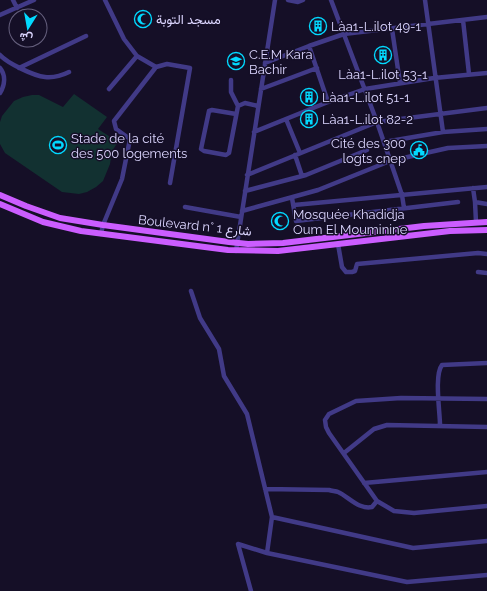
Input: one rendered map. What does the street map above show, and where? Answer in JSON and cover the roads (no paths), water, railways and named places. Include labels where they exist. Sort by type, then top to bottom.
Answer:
[{"type":"main road","name":"Boulevard n° شارع 1","points":[[0,195],[60,218],[237,243],[283,243],[412,227],[487,222]]},
{"type":"main road","name":"Boulevard n° شارع 1","points":[[0,204],[43,222],[61,227],[101,234],[236,251],[278,251],[450,231],[487,230]]},
{"type":"street","points":[[13,0],[16,8],[34,0]]},
{"type":"street","points":[[105,0],[124,39],[137,56],[156,67]]},
{"type":"street","points":[[236,251],[276,0]]},
{"type":"street","points":[[288,0],[298,2],[303,0]]},
{"type":"street","points":[[332,0],[384,142],[402,195],[404,208]]},
{"type":"street","points":[[425,0],[434,78],[443,132]]},
{"type":"street","points":[[265,63],[344,34],[487,17]]},
{"type":"street","points":[[463,20],[469,74]]},
{"type":"street","points":[[392,29],[400,83]]},
{"type":"street","points":[[19,68],[86,36]]},
{"type":"street","points":[[309,46],[328,102]]},
{"type":"street","points":[[0,55],[4,60],[19,68],[43,77],[58,77],[69,72]]},
{"type":"street","points":[[109,89],[137,56]]},
{"type":"street","points":[[101,234],[103,225],[122,179],[130,139],[116,129],[114,121],[156,67],[167,64],[190,68],[170,183]]},
{"type":"street","points":[[0,68],[3,71],[5,80],[0,93]]},
{"type":"street","points":[[261,88],[317,68]]},
{"type":"street","points":[[254,132],[328,102],[365,89],[434,78],[487,73]]},
{"type":"street","points":[[231,80],[231,92],[238,106],[229,153],[226,155],[204,151],[201,149],[209,111],[212,110],[236,114]]},
{"type":"street","points":[[238,106],[245,103],[258,106]]},
{"type":"street","points":[[247,175],[377,122],[487,108]]},
{"type":"street","points":[[286,119],[300,153]]},
{"type":"street","points":[[384,142],[443,132],[487,129]]},
{"type":"street","points":[[245,191],[302,176],[367,150],[366,147],[371,145]]},
{"type":"street","points":[[242,211],[318,190],[390,161],[448,148],[487,146]]},
{"type":"street","points":[[294,156],[302,176]]},
{"type":"street","points":[[294,205],[487,187]]},
{"type":"street","points":[[473,188],[476,222]]},
{"type":"street","points":[[292,198],[296,221],[458,202]]},
{"type":"street","points":[[475,202],[487,204]]},
{"type":"street","points":[[185,207],[241,217]]},
{"type":"street","points":[[338,244],[342,267],[346,272],[355,271],[357,264],[478,253],[487,254]]},
{"type":"street","points":[[478,272],[487,273]]},
{"type":"street","points":[[190,291],[200,318],[219,349],[224,376],[247,414],[272,517],[267,553]]},
{"type":"street","points":[[440,425],[439,370],[442,365],[487,364]]},
{"type":"street","points":[[487,399],[401,398],[356,401],[329,414],[326,420],[326,426],[377,501],[394,511],[414,513],[487,506]]},
{"type":"street","points":[[344,452],[374,429],[381,426],[393,424],[487,427]]},
{"type":"street","points":[[364,483],[487,472]]},
{"type":"street","points":[[265,489],[329,490],[338,492],[358,505],[370,508],[377,501]]},
{"type":"street","points":[[272,517],[413,548],[487,541]]},
{"type":"street","points":[[251,591],[238,544],[267,553],[407,582],[487,575]]},
{"type":"place","name":"مسجد التوبة","points":[[143,19]]},
{"type":"place","name":"Làa1-L.ilot 49-1","points":[[318,26]]},
{"type":"place","name":"Làa1-L.ilot 53-1","points":[[383,55]]},
{"type":"place","name":"C.E.M Kara Bachir","points":[[236,61]]},
{"type":"place","name":"Làa1-L.ilot 51-1","points":[[309,97]]},
{"type":"place","name":"Làa1-L.ilot 82-2","points":[[309,119]]},
{"type":"place","name":"Stade de la cité des 500 logements","points":[[58,145]]},
{"type":"place","name":"Cité des 300 logts cnep","points":[[419,150]]},
{"type":"place","name":"Mosquée Khadidja Oum El Mouminine","points":[[280,221]]}]
